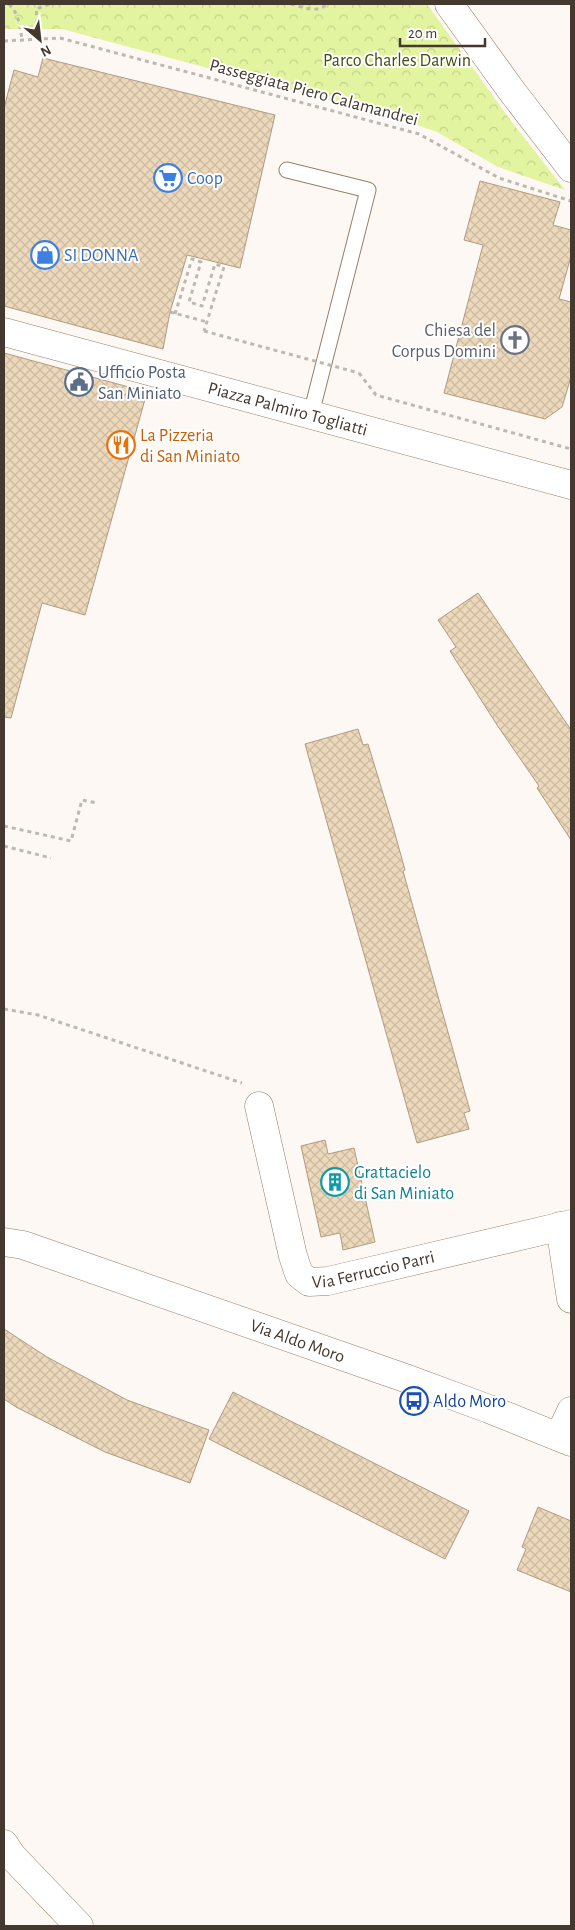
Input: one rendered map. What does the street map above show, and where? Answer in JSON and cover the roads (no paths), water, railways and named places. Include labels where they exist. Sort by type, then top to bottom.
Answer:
[{"type":"street","points":[[449,4],[511,90],[571,168]]},
{"type":"street","name":"Piazza Palmiro Togliatti","points":[[4,332],[571,485]]},
{"type":"street","name":"Via Ferruccio Parri","points":[[259,1106],[293,1256],[299,1274],[310,1282],[328,1281],[566,1225],[571,1299]]},
{"type":"street","name":"Via Aldo Moro","points":[[10,1239],[406,1378],[565,1440]]},
{"type":"street","points":[[565,1440],[571,1411]]},
{"type":"street","points":[[4,1844],[12,1856],[79,1926]]},
{"type":"lane","points":[[287,170],[368,190],[311,414]]},
{"type":"place","name":"Coop","points":[[168,178]]},
{"type":"place","name":"SI DONNA","points":[[45,255]]},
{"type":"place","name":"Chiesa del Corpus Domini","points":[[515,340]]},
{"type":"place","name":"Ufficio Posta San Miniato","points":[[79,382]]},
{"type":"place","name":"La Pizzeria di San Miniato","points":[[121,445]]},
{"type":"place","name":"Grattacielo di San Miniato","points":[[335,1182]]},
{"type":"place","name":"Aldo Moro","points":[[414,1401]]},
{"type":"park label","name":"Parco Charles Darwin","points":[[397,60]]}]
